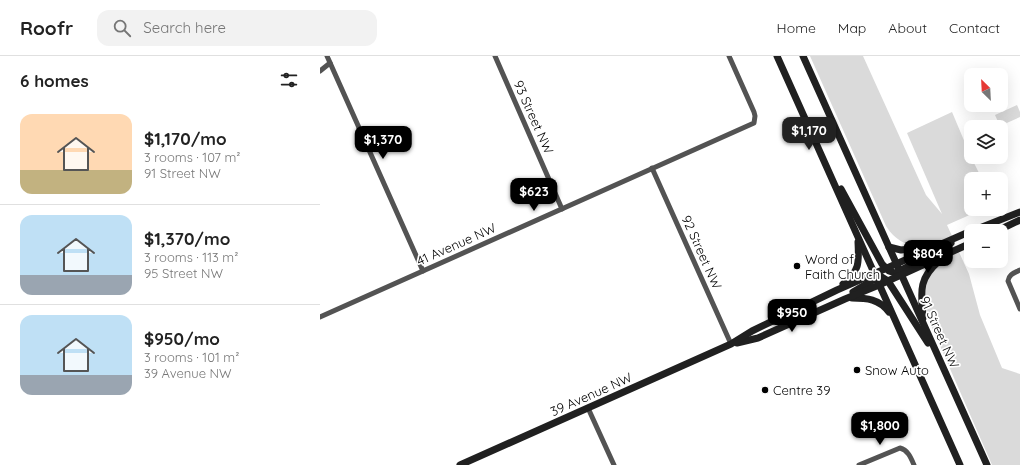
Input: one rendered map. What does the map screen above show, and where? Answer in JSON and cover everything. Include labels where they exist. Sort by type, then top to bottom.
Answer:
[{"type":"main road","points":[[777,56],[858,238],[881,277],[927,341],[948,378]]},
{"type":"main road","name":"91 Street NW","points":[[803,56],[888,247],[894,270],[923,324],[986,465]]},
{"type":"main road","points":[[819,149],[882,264],[894,270],[947,254],[964,246]]},
{"type":"main road","points":[[990,224],[1020,212]]},
{"type":"main road","points":[[1008,226],[1020,220]]},
{"type":"main road","points":[[829,307],[937,246],[964,235]]},
{"type":"main road","points":[[881,277],[942,249],[964,236]]},
{"type":"main road","points":[[837,290],[849,280],[856,270],[859,260],[858,238]]},
{"type":"main road","points":[[888,247],[904,250],[937,246]]},
{"type":"main road","points":[[923,324],[921,297],[922,283],[932,267],[947,254]]},
{"type":"main road","name":"39 Avenue NW","points":[[731,344],[758,338],[879,285],[881,277]]},
{"type":"main road","name":"39 Avenue NW","points":[[460,465],[731,344],[752,331],[837,290],[881,277]]},
{"type":"main road","points":[[879,285],[960,465]]},
{"type":"main road","points":[[846,299],[866,298],[876,301],[887,309],[895,320]]},
{"type":"street","points":[[327,56],[423,271]]},
{"type":"street","name":"93 Street NW","points":[[495,56],[562,209]]},
{"type":"street","name":"41 Avenue NW","points":[[320,317],[754,123],[754,112],[729,56]]},
{"type":"street","points":[[320,71],[330,64]]},
{"type":"street","name":"92 Street NW","points":[[652,168],[731,344]]},
{"type":"street","points":[[1020,270],[1008,277],[1009,284],[1020,309]]},
{"type":"street","points":[[588,408],[614,465]]},
{"type":"street","points":[[859,465],[896,449],[904,449],[910,456],[914,465]]},
{"type":"shaded area","points":[[810,56],[863,56],[926,195],[942,214],[907,133],[952,112],[964,140],[964,164],[974,164],[978,172],[964,172],[964,216],[967,216],[947,225],[952,236],[925,245],[908,244],[893,235],[886,226]]},
{"type":"shaded area","points":[[1017,105],[1020,112],[1020,117],[1008,122],[1008,120],[997,120],[995,115],[1002,112],[1008,112],[1008,109]]},
{"type":"shaded area","points":[[959,252],[964,263],[964,268],[966,268],[969,274],[980,315],[1002,368],[1020,374],[1020,465],[992,465],[927,316],[924,294],[926,285],[934,270],[940,263]]},
{"type":"place","name":"Word of Faith Church","points":[[797,266]]},
{"type":"place","name":"Snow Auto","points":[[857,370]]},
{"type":"place","name":"Centre 39","points":[[765,390]]}]
